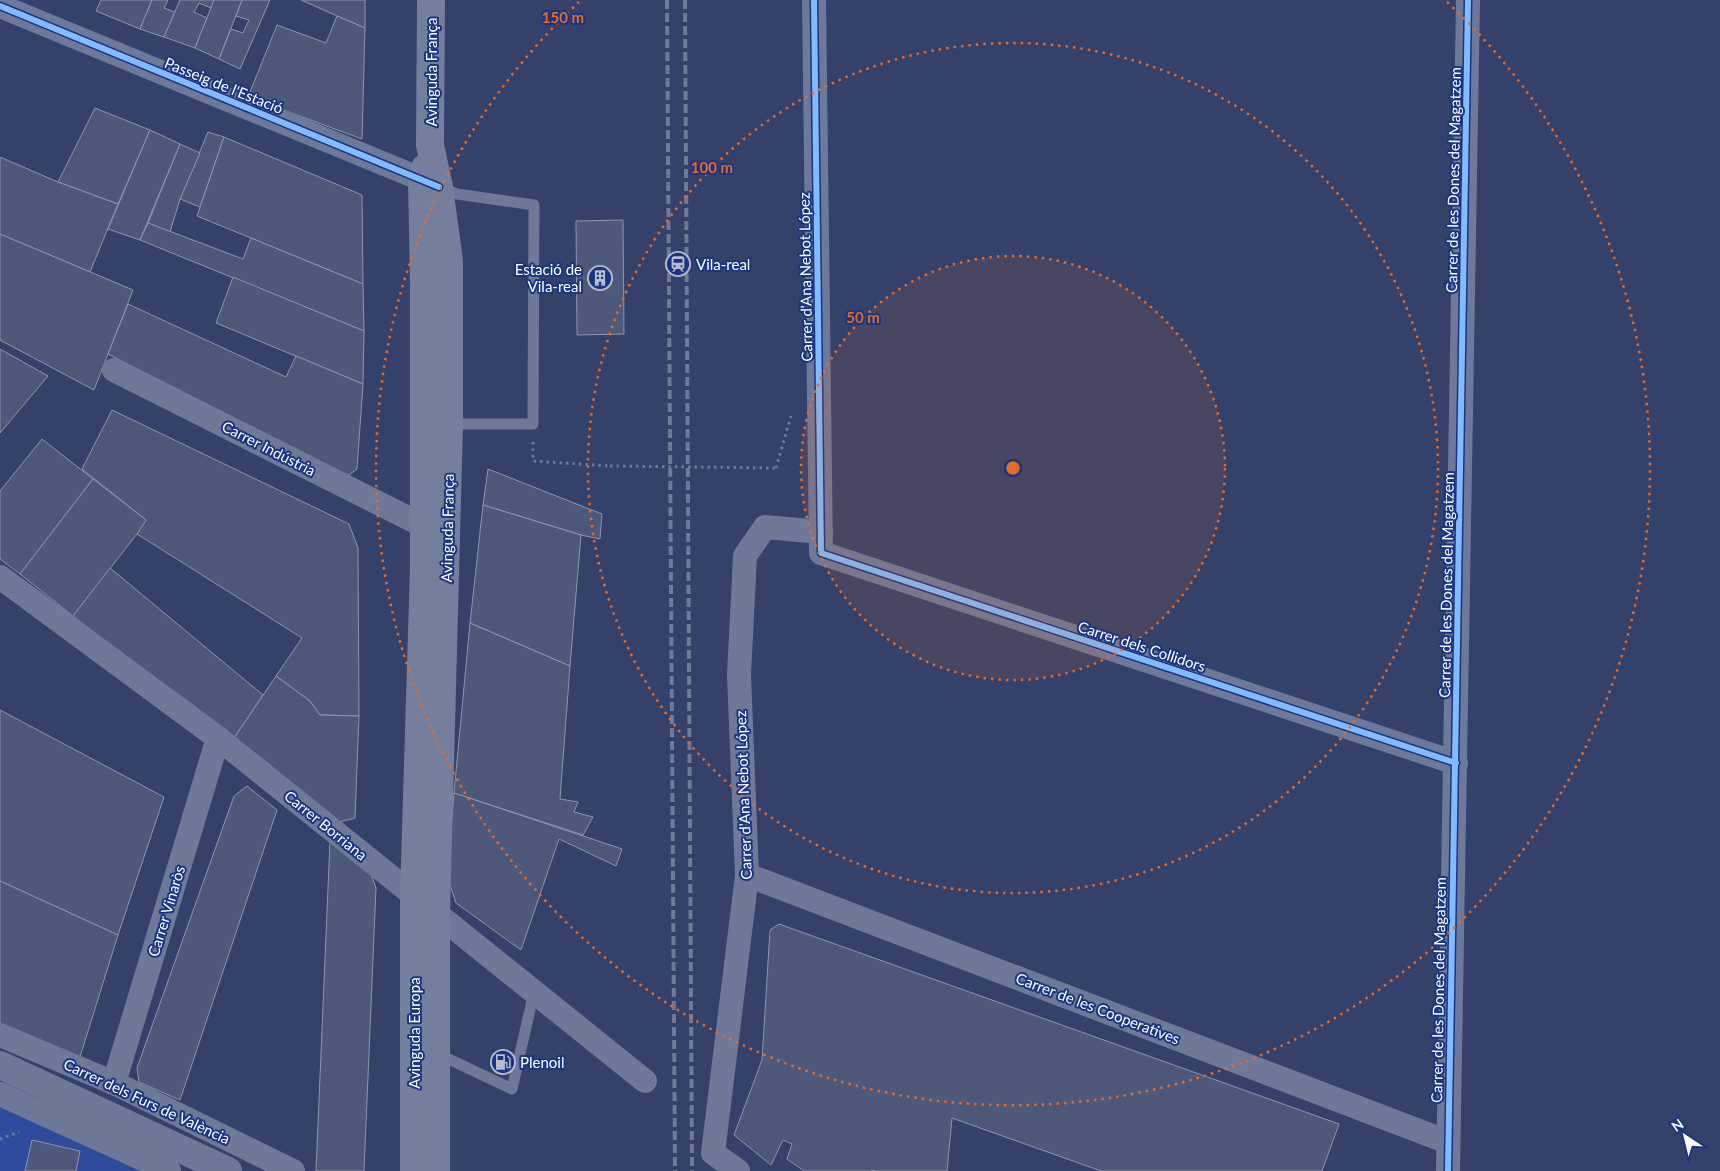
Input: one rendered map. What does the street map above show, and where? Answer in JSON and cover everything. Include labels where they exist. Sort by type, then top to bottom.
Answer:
[{"type":"main road","name":"Avinguda França","points":[[414,896],[424,566],[424,287],[431,183],[431,0]]},
{"type":"main road","name":"Avinguda França","points":[[431,183],[449,261],[449,424],[436,914]]},
{"type":"main road","name":"Avinguda Europa","points":[[414,896],[414,1171]]},
{"type":"main road","name":"Avinguda Europa","points":[[436,914],[436,1171]]},
{"type":"street","name":"Carrer d'Ana Nebot López","points":[[738,1171],[713,1153],[747,875],[739,675],[744,556],[765,527],[821,542],[814,0]]},
{"type":"street","name":"Carrer de les Dones del Magatzem","points":[[1448,1171],[1468,0]]},
{"type":"street","name":"Passeig de l'Estació","points":[[0,6],[431,183]]},
{"type":"street","name":"Carrer Indústria","points":[[114,370],[424,526]]},
{"type":"street","name":"Carrer dels Collidors","points":[[821,542],[1456,763]]},
{"type":"street","name":"Carrer Borriana","points":[[0,577],[218,738],[645,1082]]},
{"type":"street","name":"Carrer Vinaròs","points":[[114,1083],[218,738]]},
{"type":"street","name":"Carrer de les Cooperatives","points":[[747,875],[1448,1142]]},
{"type":"street","name":"Carrer dels Furs de València","points":[[0,1035],[114,1083],[293,1171]]},
{"type":"street","name":"Carrer dels Furs de València","points":[[0,1066],[228,1171]]},
{"type":"street","points":[[0,1094],[169,1171]]},
{"type":"lane","points":[[431,183],[457,194],[534,205],[532,424],[449,424]]},
{"type":"lane","points":[[436,1053],[512,1089],[534,992]]},
{"type":"path","points":[[532,424],[533,461],[610,466],[776,468]]},
{"type":"shaded area","points":[[0,1106],[138,1171],[0,1171]]},
{"type":"building","points":[[101,0],[152,0],[140,29],[96,11]]},
{"type":"building","points":[[152,0],[168,0],[164,8],[175,12],[164,37],[140,29]]},
{"type":"building","points":[[180,0],[214,0],[211,8],[199,3],[194,12],[207,18],[195,48],[164,37]]},
{"type":"building","points":[[214,0],[242,0],[219,59],[195,48]]},
{"type":"building","points":[[242,0],[270,0],[240,69],[219,59],[231,29],[243,33],[249,20],[236,16]]},
{"type":"building","points":[[301,0],[365,0],[365,28],[337,16]]},
{"type":"building","points":[[337,16],[365,28],[362,139],[248,97],[277,25],[326,43]]},
{"type":"building","points":[[95,108],[150,130],[118,204],[58,182]]},
{"type":"building","points":[[150,130],[180,144],[140,240],[108,229]]},
{"type":"building","points":[[208,132],[224,137],[200,207],[180,199]]},
{"type":"building","points":[[224,137],[362,195],[363,284],[197,216]]},
{"type":"building","points":[[180,144],[200,153],[180,199],[170,232],[148,223]]},
{"type":"building","points":[[0,157],[58,182],[118,204],[90,272],[0,234]]},
{"type":"building","name":"Estació de Vila-real","points":[[623,220],[624,334],[577,335],[576,221]]},
{"type":"building","points":[[148,223],[243,259],[251,238],[363,284],[364,331],[140,240]]},
{"type":"building","points":[[0,234],[133,290],[94,390],[0,340]]},
{"type":"building","points":[[233,277],[364,331],[363,384],[216,323]]},
{"type":"building","points":[[128,304],[286,377],[296,356],[363,384],[357,469],[346,477],[108,354]]},
{"type":"building","points":[[0,349],[48,376],[0,433]]},
{"type":"building","points":[[112,410],[349,524],[358,548],[359,716],[320,715],[310,701],[276,676],[302,638],[137,534],[146,520],[82,469]]},
{"type":"building","points":[[42,439],[93,479],[20,574],[0,559],[0,491]]},
{"type":"building","points":[[488,469],[602,514],[600,539],[483,505]]},
{"type":"building","points":[[93,479],[146,520],[73,616],[20,574]]},
{"type":"building","points":[[483,505],[581,535],[570,666],[470,623]]},
{"type":"building","points":[[110,568],[263,695],[232,741],[73,616]]},
{"type":"building","points":[[470,623],[570,666],[560,799],[578,802],[574,812],[593,817],[583,835],[454,793]]},
{"type":"building","points":[[276,676],[310,701],[320,715],[359,716],[355,818],[335,823],[232,741]]},
{"type":"building","points":[[0,710],[164,797],[118,935],[0,881]]},
{"type":"building","points":[[247,786],[277,810],[180,1100],[139,1082],[137,1068],[234,796]]},
{"type":"building","points":[[454,793],[622,849],[616,866],[559,839],[521,950],[456,903],[447,876]]},
{"type":"building","points":[[330,841],[371,874],[376,888],[364,1171],[316,1171]]},
{"type":"building","points":[[0,881],[118,935],[79,1060],[0,1024]]},
{"type":"building","points":[[779,924],[1339,1124],[1322,1171],[1101,1171],[952,1118],[947,1171],[804,1171],[787,1159],[792,1144],[783,1140],[771,1165],[734,1135],[762,1060],[770,930]]},
{"type":"building","points":[[32,1140],[80,1151],[76,1171],[25,1171]]},
{"type":"railway","points":[[667,0],[675,1171]]},
{"type":"railway","points":[[685,0],[692,1171]]},
{"type":"cycle path","points":[[814,0],[821,553],[1456,763]]},
{"type":"cycle path","points":[[1448,1171],[1468,0]]},
{"type":"cycle path","points":[[0,6],[439,187]]},
{"type":"place","name":"Vila-real","points":[[678,264]]},
{"type":"place","name":"Estació de Vila-real","points":[[600,278]]},
{"type":"place","name":"Plenoil","points":[[503,1062]]}]
